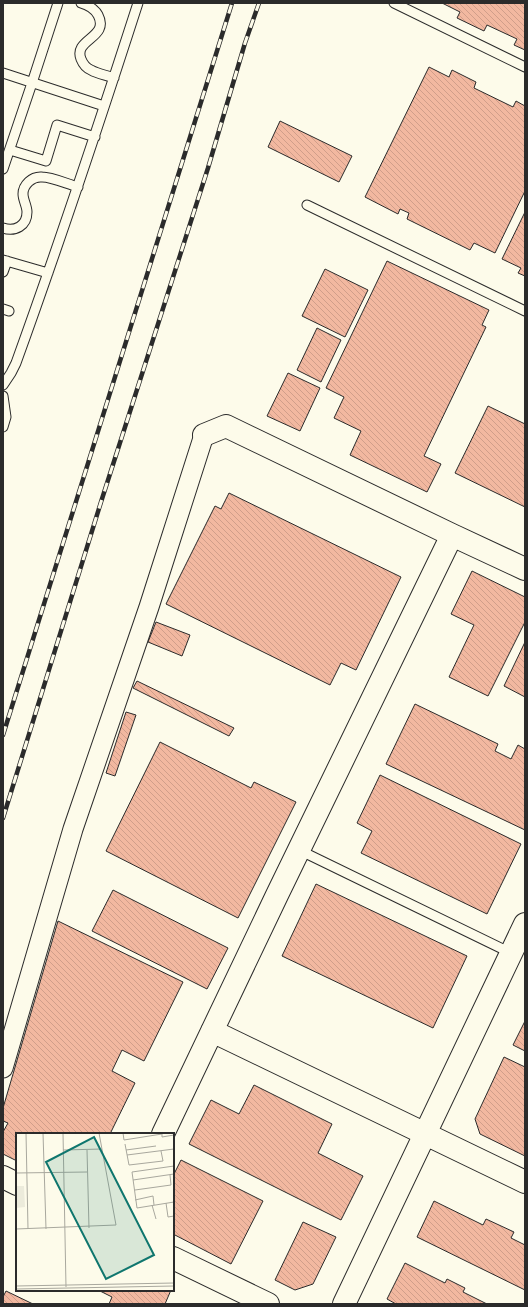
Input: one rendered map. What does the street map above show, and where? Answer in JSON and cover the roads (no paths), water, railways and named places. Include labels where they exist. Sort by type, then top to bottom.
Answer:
[{"type":"street","points":[[3,1068],[73,829],[149,607],[204,435],[226,426],[525,569]]},
{"type":"street","points":[[163,1133],[452,535]]},
{"type":"street","points":[[344,1304],[525,924]]},
{"type":"street","points":[[212,1031],[525,1182]]},
{"type":"street","points":[[3,1177],[16,1184]]},
{"type":"street","points":[[174,1258],[268,1304]]},
{"type":"lane","points":[[3,169],[58,3]]},
{"type":"lane","points":[[81,3],[89,5],[94,9],[100,18],[100,24],[96,34],[82,46],[80,53],[81,61],[92,70],[114,78]]},
{"type":"lane","points":[[394,3],[525,67]]},
{"type":"lane","points":[[3,385],[16,363],[78,187],[114,78],[135,4]]},
{"type":"lane","points":[[3,73],[104,106]]},
{"type":"lane","points":[[10,150],[46,161],[58,125],[95,137]]},
{"type":"lane","points":[[3,228],[8,230],[19,228],[25,220],[27,210],[23,194],[31,179],[42,176],[78,187]]},
{"type":"lane","points":[[307,205],[525,311]]},
{"type":"lane","points":[[3,272],[5,260],[48,273]]},
{"type":"lane","points":[[3,396],[6,417],[3,427]]},
{"type":"lane","points":[[299,850],[511,953]]},
{"type":"railway","points":[[3,735],[232,3]]},
{"type":"railway","points":[[3,818],[101,502],[208,168],[245,43],[259,3]]}]
